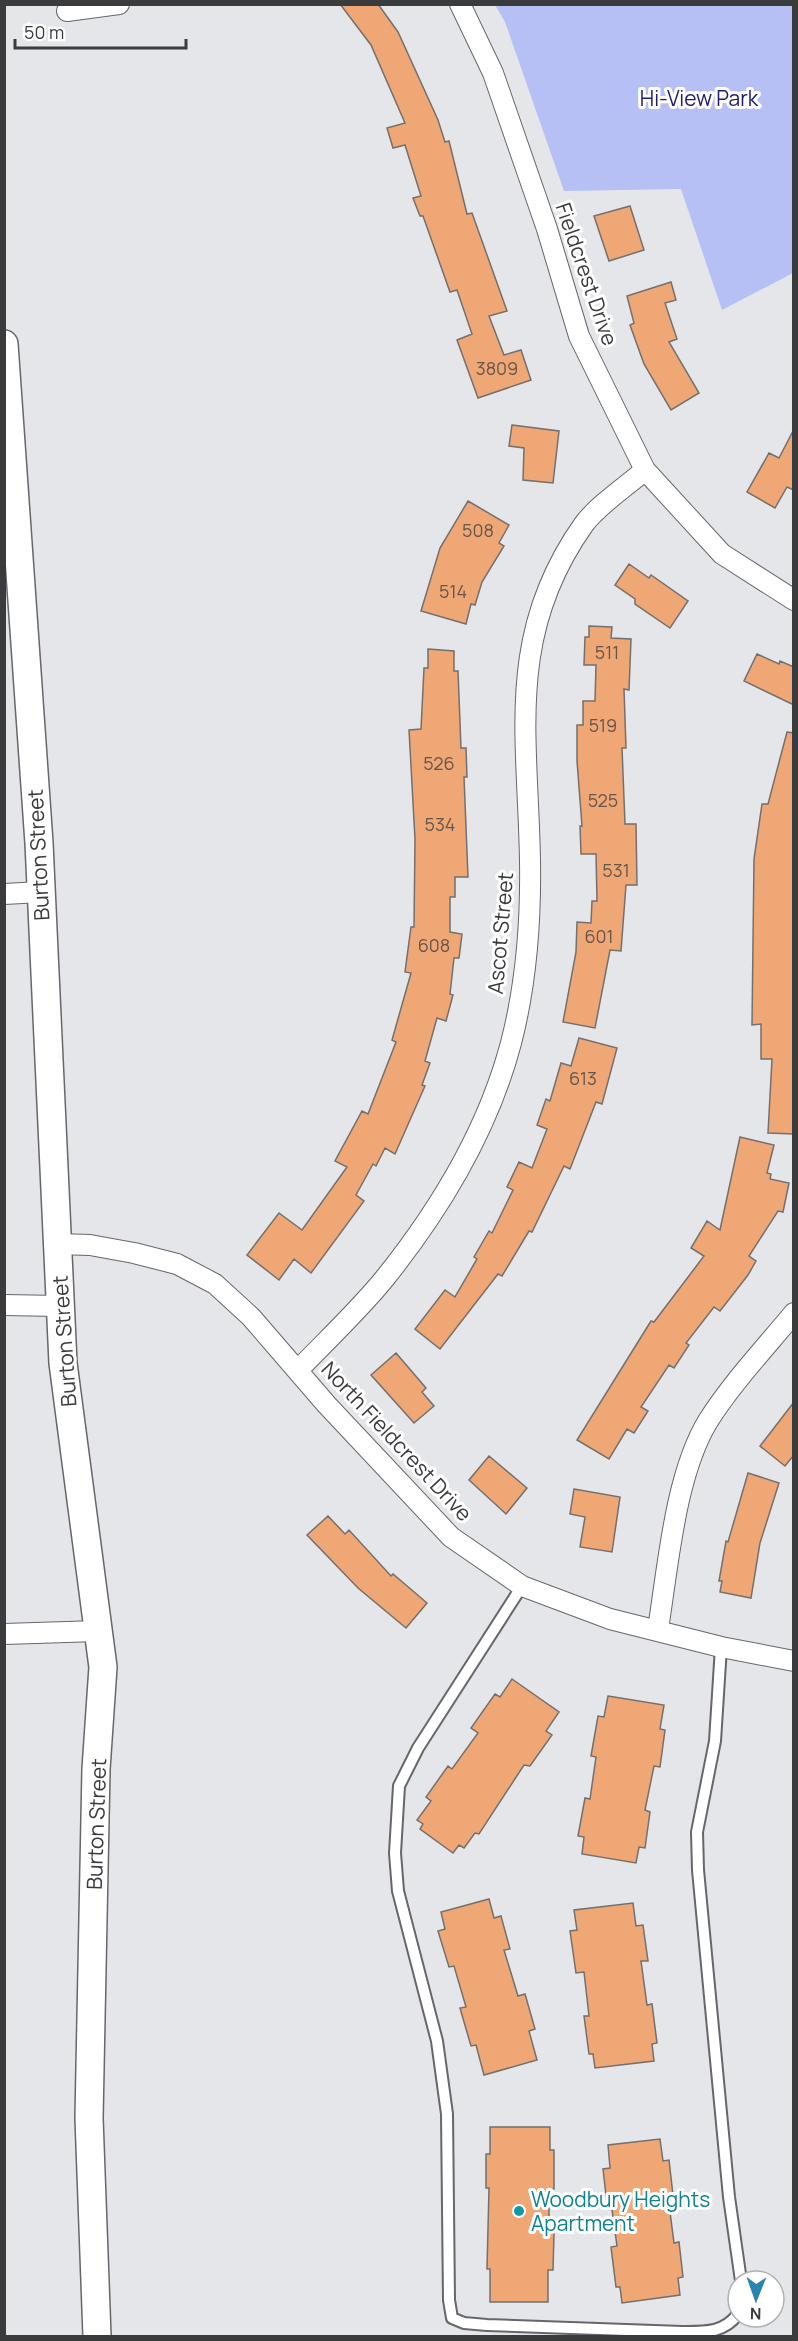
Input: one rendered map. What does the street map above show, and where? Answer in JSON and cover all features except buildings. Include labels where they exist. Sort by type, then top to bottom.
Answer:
[{"type":"street","points":[[67,11],[119,4]]},
{"type":"street","name":"Fieldcrest Drive","points":[[460,4],[493,73],[547,229],[579,336],[645,470],[722,554],[794,600]]},
{"type":"street","name":"Burton Street","points":[[5,360],[11,546],[41,891],[63,1363],[103,1667],[96,1769],[90,2118],[97,2337]]},
{"type":"street","name":"Ascot Street","points":[[298,1370],[385,1278],[472,1150],[494,1097],[511,1042],[526,952],[530,864],[526,688],[535,624],[555,576],[585,522],[645,470]]},
{"type":"street","points":[[4,894],[41,891]]},
{"type":"street","name":"North Fieldcrest Drive","points":[[57,1244],[90,1245],[134,1253],[177,1264],[215,1284],[251,1317],[327,1405],[451,1537],[522,1586],[610,1619],[658,1629],[721,1647],[794,1661]]},
{"type":"street","points":[[4,1305],[60,1306]]},
{"type":"street","points":[[658,1629],[678,1506],[692,1457],[708,1422],[794,1313]]},
{"type":"street","points":[[4,1634],[98,1631]]},
{"type":"lane","points":[[522,1586],[418,1748],[399,1786],[394,1853],[398,1891],[437,2042],[447,2114],[449,2300],[452,2318],[464,2323],[487,2325],[693,2332],[714,2332],[726,2325]]},
{"type":"lane","points":[[721,1647],[715,1741],[697,1832],[729,2197],[739,2269]]},
{"type":"green space","name":"Hi-View Park","points":[[495,5],[793,5],[793,273],[722,310],[681,189],[564,191],[505,22]]},
{"type":"place","name":"Woodbury Heights Apartment","points":[[519,2211]]}]
